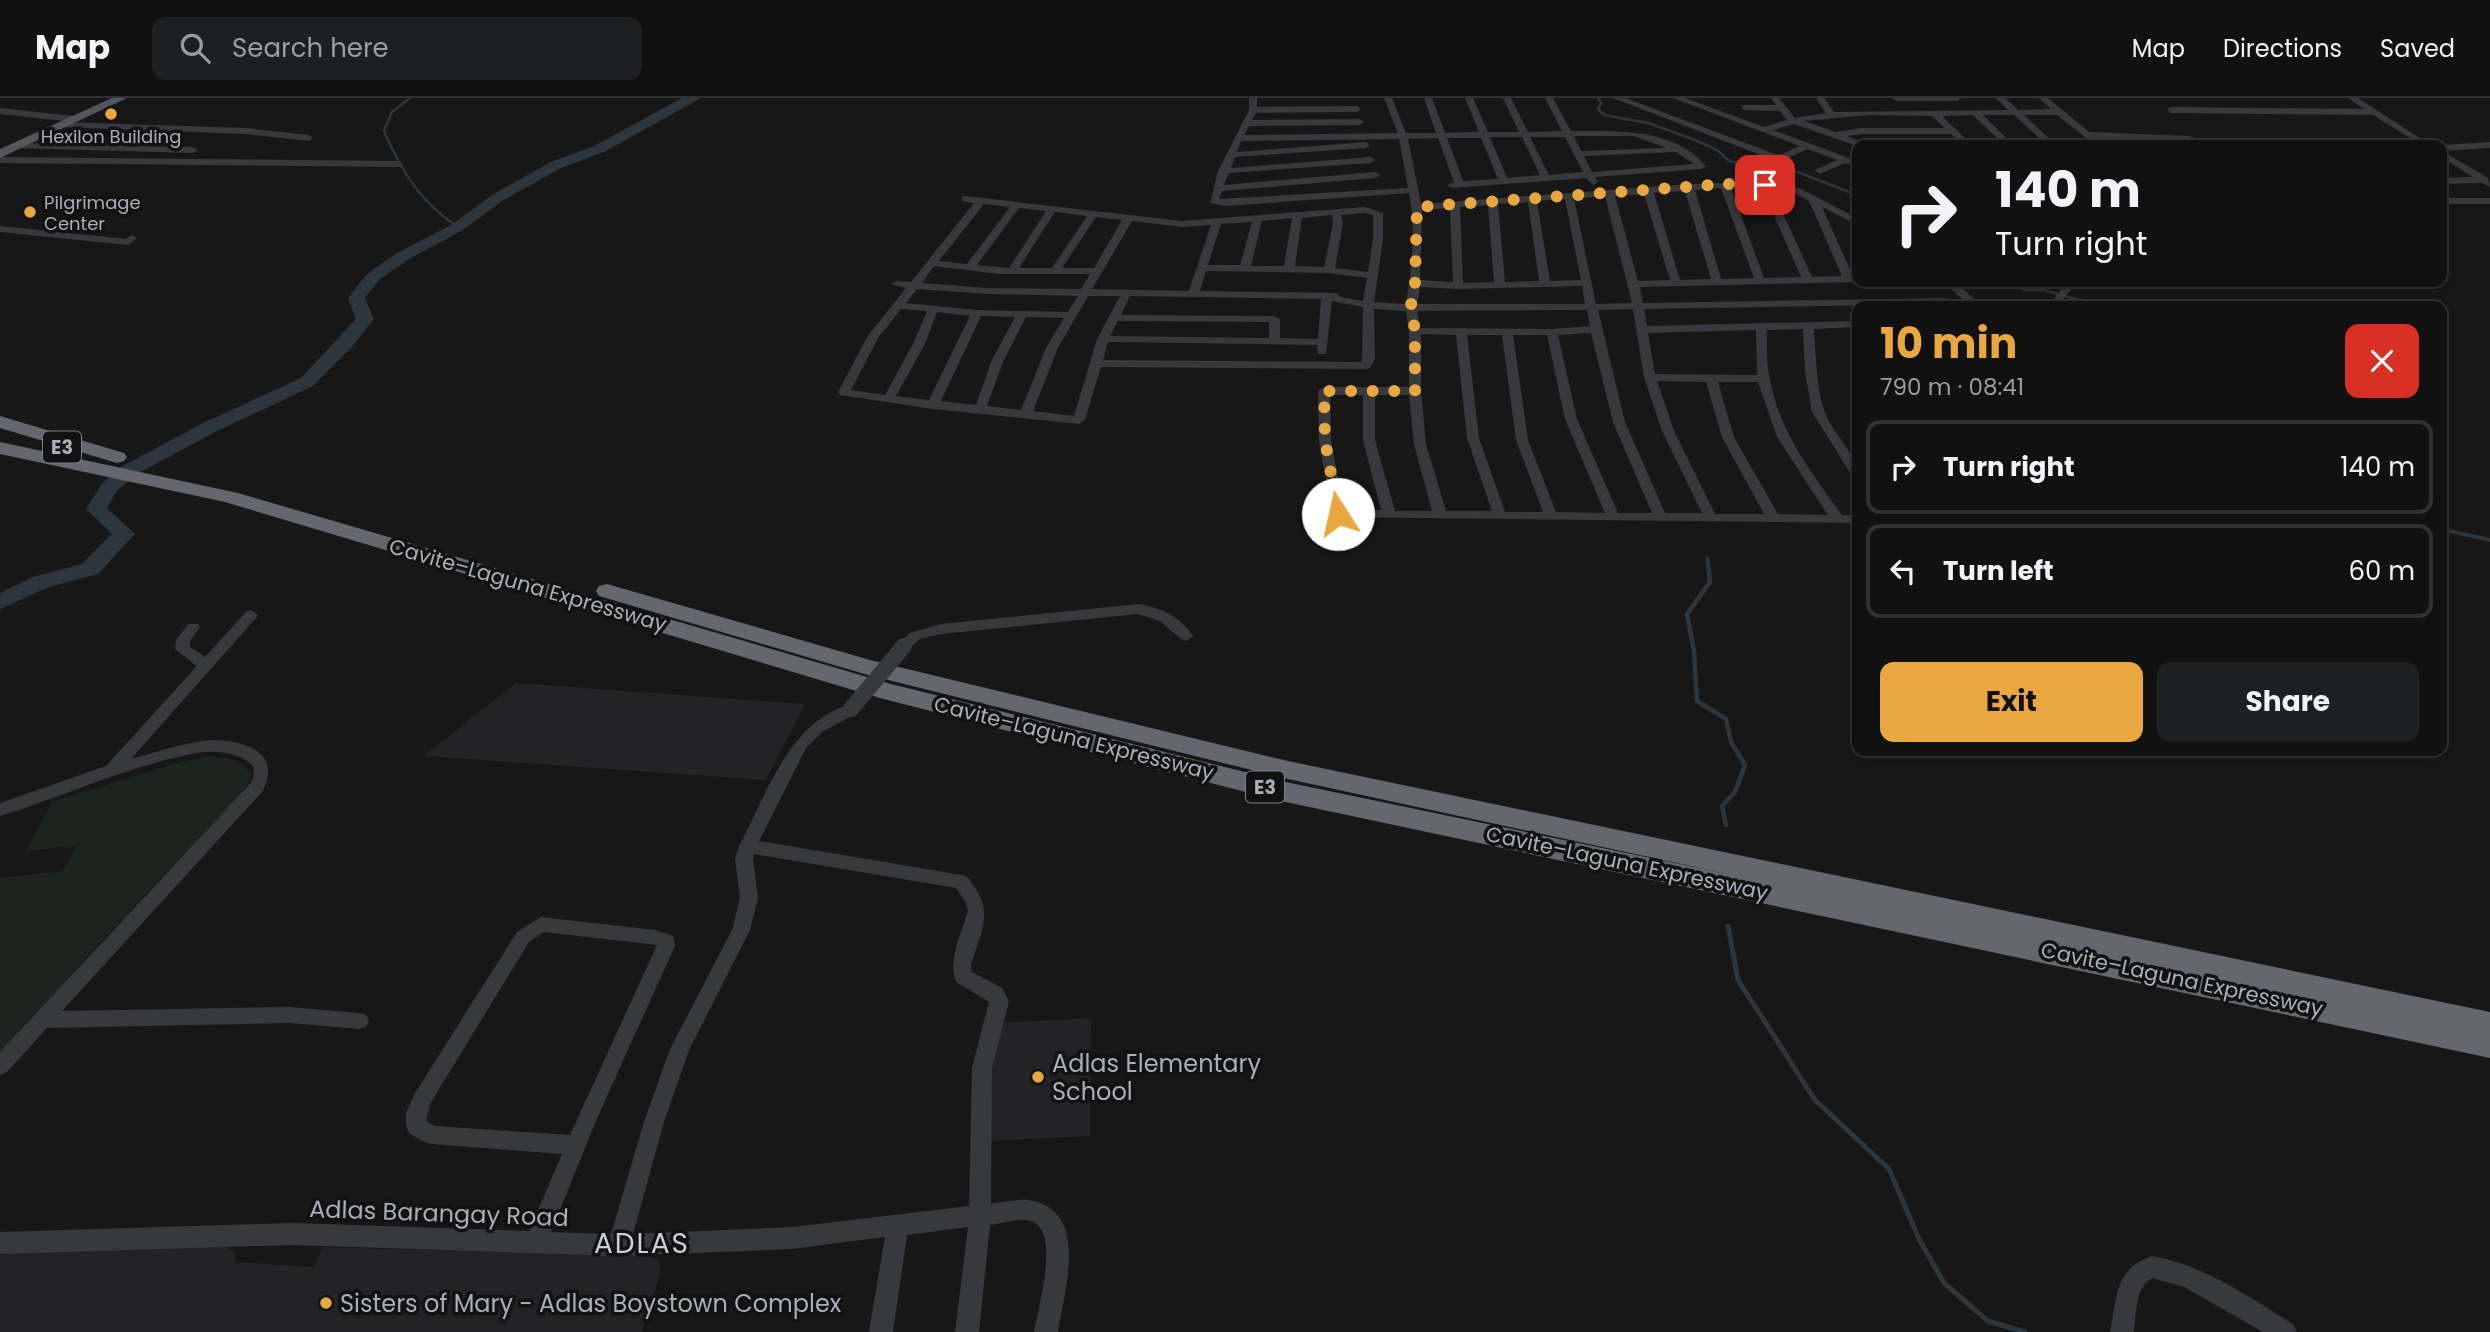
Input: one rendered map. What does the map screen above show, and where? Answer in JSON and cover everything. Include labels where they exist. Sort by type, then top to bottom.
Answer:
[{"type":"highway","points":[[0,422],[116,465]]},
{"type":"highway","name":"Cavite–Laguna Expressway","points":[[0,435],[116,465]]},
{"type":"highway","name":"Cavite–Laguna Expressway","points":[[0,448],[162,473],[231,498],[889,692],[1281,791],[2391,1013],[2443,1025],[2490,1045]]},
{"type":"highway","name":"Cavite–Laguna Expressway","points":[[2443,1025],[2490,1025]]},
{"type":"main road","points":[[0,154],[121,98]]},
{"type":"street","points":[[1254,98],[1254,110],[1230,155],[1213,201],[1414,190]]},
{"type":"street","points":[[1353,98],[1380,192]]},
{"type":"street","points":[[1388,98],[1403,136],[1417,207],[1415,283],[1411,305],[1415,331],[1415,391],[1420,444],[1440,515]]},
{"type":"street","points":[[1230,155],[1403,136],[1441,135],[1641,134],[1697,160],[1701,167],[1455,185],[1441,135],[1428,98]]},
{"type":"street","points":[[1469,98],[1504,181]]},
{"type":"street","points":[[1507,98],[1546,178]]},
{"type":"street","points":[[1549,98],[1589,174],[1604,193],[1634,284],[1650,377],[1668,431],[1710,517]]},
{"type":"street","points":[[1618,98],[1774,157],[1783,157],[1806,147]]},
{"type":"street","points":[[1676,98],[1696,101],[1806,147],[1852,162]]},
{"type":"street","points":[[1775,98],[1791,120],[1852,141]]},
{"type":"street","points":[[1820,98],[1829,113]]},
{"type":"street","points":[[1896,98],[1957,98]]},
{"type":"street","points":[[2000,98],[2046,140]]},
{"type":"street","points":[[2043,98],[2094,140]]},
{"type":"street","points":[[2351,98],[2418,140]]},
{"type":"street","points":[[1745,107],[1782,108]]},
{"type":"street","points":[[1764,130],[1791,120],[1871,108],[1934,113],[2059,112]]},
{"type":"street","points":[[1254,110],[1357,110]]},
{"type":"street","points":[[2171,110],[2373,112]]},
{"type":"street","points":[[0,111],[76,119]]},
{"type":"street","points":[[1934,113],[1963,140]]},
{"type":"street","points":[[1976,113],[2004,140]]},
{"type":"street","points":[[1248,123],[1360,122]]},
{"type":"street","points":[[62,125],[246,131],[309,138]]},
{"type":"street","points":[[1836,135],[1862,131],[1953,131]]},
{"type":"street","points":[[2089,135],[2194,140]]},
{"type":"street","points":[[1238,138],[1365,140]]},
{"type":"street","points":[[2447,148],[2490,145]]},
{"type":"street","points":[[19,146],[193,150]]},
{"type":"street","points":[[1578,154],[1677,150]]},
{"type":"street","points":[[2447,157],[2488,182]]},
{"type":"street","points":[[0,160],[398,164]]},
{"type":"street","points":[[1223,171],[1370,160]]},
{"type":"street","points":[[1820,170],[1844,160]]},
{"type":"street","points":[[0,167],[196,170]]},
{"type":"street","points":[[1218,188],[1374,175]]},
{"type":"street","points":[[2447,181],[2488,182]]},
{"type":"street","points":[[1417,207],[1725,184],[1765,185],[1798,191],[1852,220]]},
{"type":"street","points":[[1725,184],[1760,281]]},
{"type":"street","points":[[1765,185],[1808,280]]},
{"type":"street","points":[[1689,187],[1717,282]]},
{"type":"street","points":[[1648,190],[1676,283]]},
{"type":"street","points":[[1569,196],[1596,330],[1619,422],[1660,517]]},
{"type":"street","points":[[1532,198],[1545,284]]},
{"type":"street","points":[[965,199],[1182,224],[1365,210],[1378,213],[1378,239],[1370,275],[1369,363],[1366,366],[1096,363]]},
{"type":"street","points":[[981,201],[873,337],[844,392],[933,405],[1079,420],[1103,340],[1127,292]]},
{"type":"street","points":[[1493,201],[1500,285]]},
{"type":"street","points":[[1814,201],[1852,277]]},
{"type":"street","points":[[2447,201],[2490,201]]},
{"type":"street","points":[[1455,204],[1458,286]]},
{"type":"street","points":[[970,267],[1016,205]]},
{"type":"street","points":[[1012,271],[1052,210]]},
{"type":"street","points":[[1329,270],[1338,223],[1336,213]]},
{"type":"street","points":[[1055,271],[1093,215]]},
{"type":"street","points":[[1289,270],[1297,215]]},
{"type":"street","points":[[1025,415],[1052,348],[1128,219]]},
{"type":"street","points":[[1245,268],[1258,219]]},
{"type":"street","points":[[1194,293],[1217,222]]},
{"type":"street","points":[[1,226],[130,240]]},
{"type":"street","points":[[932,263],[1012,271],[1096,271]]},
{"type":"street","points":[[1203,268],[1329,270],[1370,275]]},
{"type":"street","points":[[1634,284],[1852,279]]},
{"type":"street","points":[[1415,283],[1458,286],[1587,283]]},
{"type":"street","points":[[896,284],[988,291],[1327,296],[1399,307],[1411,305],[1466,309],[1852,302]]},
{"type":"street","points":[[1955,287],[1970,301]]},
{"type":"street","points":[[1322,365],[1327,296]]},
{"type":"street","points":[[897,305],[977,313],[1070,315]]},
{"type":"street","points":[[889,399],[919,344],[933,309]]},
{"type":"street","points":[[933,405],[977,313]]},
{"type":"street","points":[[980,410],[997,362],[1022,314]]},
{"type":"street","points":[[1114,318],[1274,319],[1275,342]]},
{"type":"street","points":[[1641,330],[1852,324]]},
{"type":"street","points":[[1808,325],[1811,372],[1818,412],[1852,466]]},
{"type":"street","points":[[1761,327],[1763,379],[1774,416],[1790,455],[1838,519]]},
{"type":"street","points":[[1415,331],[1596,330]]},
{"type":"street","points":[[1461,332],[1473,438],[1500,515]]},
{"type":"street","points":[[1507,332],[1522,440],[1551,516]]},
{"type":"street","points":[[1552,332],[1571,419],[1613,516]]},
{"type":"street","points":[[1103,340],[1323,342]]},
{"type":"street","points":[[1650,377],[1763,379]]},
{"type":"street","points":[[1711,378],[1728,438],[1773,518]]},
{"type":"street","points":[[1415,391],[1324,391],[1325,440],[1338,514],[1852,519]]},
{"type":"street","points":[[1368,391],[1369,440],[1389,514]]},
{"type":"street","points":[[619,1245],[654,1122],[680,1049],[741,930],[749,898],[744,859],[748,846],[800,745],[817,728],[851,709],[915,636],[941,629],[1138,609],[1160,615],[1180,627],[1185,636]]},
{"type":"street","points":[[112,770],[251,615]]},
{"type":"street","points":[[193,627],[183,640],[182,649],[207,666]]},
{"type":"street","points":[[0,810],[112,770],[200,747],[240,749],[261,764],[262,776],[256,788],[0,1066]]},
{"type":"street","points":[[748,846],[962,882],[975,901],[977,911],[962,965],[963,976],[995,994],[999,1002],[982,1068],[980,1215],[967,1332]]},
{"type":"street","points":[[536,1242],[663,957],[666,942],[655,937],[541,924],[523,937],[422,1099],[416,1113],[416,1126],[431,1135],[577,1145]]},
{"type":"street","points":[[41,1020],[289,1015],[359,1021]]},
{"type":"street","name":"Adlas Barangay Road","points":[[0,1243],[283,1234],[619,1245],[792,1238],[1026,1210],[1039,1212],[1049,1218],[1057,1235],[1059,1248],[1046,1332]]},
{"type":"street","points":[[881,1332],[898,1225]]},
{"type":"street","points":[[2122,1332],[2132,1282],[2142,1269],[2152,1266],[2188,1276],[2286,1332]]},
{"type":"shaded area","points":[[516,683],[805,704],[766,780],[423,756]]},
{"type":"shaded area","points":[[210,756],[234,760],[248,769],[252,774],[244,792],[101,941],[0,1057],[0,878],[63,871],[76,846],[26,851],[53,801],[184,761]]},
{"type":"shaded area","name":"Adlas Elementary School","points":[[1091,1018],[1090,1136],[985,1141],[996,1023]]},
{"type":"shaded area","name":"Sisters of Mary - Adlas Boystown Complex","points":[[227,1246],[235,1252],[235,1262],[313,1267],[323,1247],[650,1256],[660,1262],[660,1275],[642,1332],[0,1332],[0,1253]]},
{"type":"waterway","points":[[410,98],[392,112],[384,131],[414,185],[433,207],[458,227]]},
{"type":"waterway","points":[[0,602],[41,582],[90,569],[124,534],[96,509],[109,487],[128,471],[210,427],[307,382],[345,344],[365,319],[356,298],[373,277],[403,256],[458,227],[497,198],[556,165],[599,149],[675,105],[694,98]]},
{"type":"waterway","points":[[1598,98],[1601,103],[1598,109],[1604,115],[1648,123],[1695,140],[1717,150],[1729,161],[1747,165],[1782,166],[1852,193]]},
{"type":"waterway","points":[[2019,287],[2025,290],[2043,290],[2082,301]]},
{"type":"waterway","points":[[2447,530],[2490,540]]},
{"type":"waterway","points":[[1707,558],[1708,564]]},
{"type":"waterway","points":[[1708,562],[1710,582],[1687,614],[1694,651],[1697,701],[1726,719],[1731,742],[1745,765],[1735,792],[1722,806],[1726,825]]},
{"type":"waterway","points":[[1728,926],[1738,980],[1815,1100],[1889,1169],[1919,1239],[1944,1283],[1988,1321],[2025,1332]]},
{"type":"place","name":"Hexilon Building","points":[[111,114]]},
{"type":"place","name":"Pilgrimage Center","points":[[30,212]]},
{"type":"place","name":"Adlas Elementary School","points":[[1038,1077]]},
{"type":"place","name":"Sisters of Mary - Adlas Boystown Complex","points":[[326,1303]]},
{"type":"district","name":"ADLAS","points":[[642,1243]]},
{"type":"route","points":[[1338,514],[1325,440],[1324,391],[1415,391],[1415,331],[1411,305],[1415,283],[1417,207],[1725,184],[1765,185]]}]
